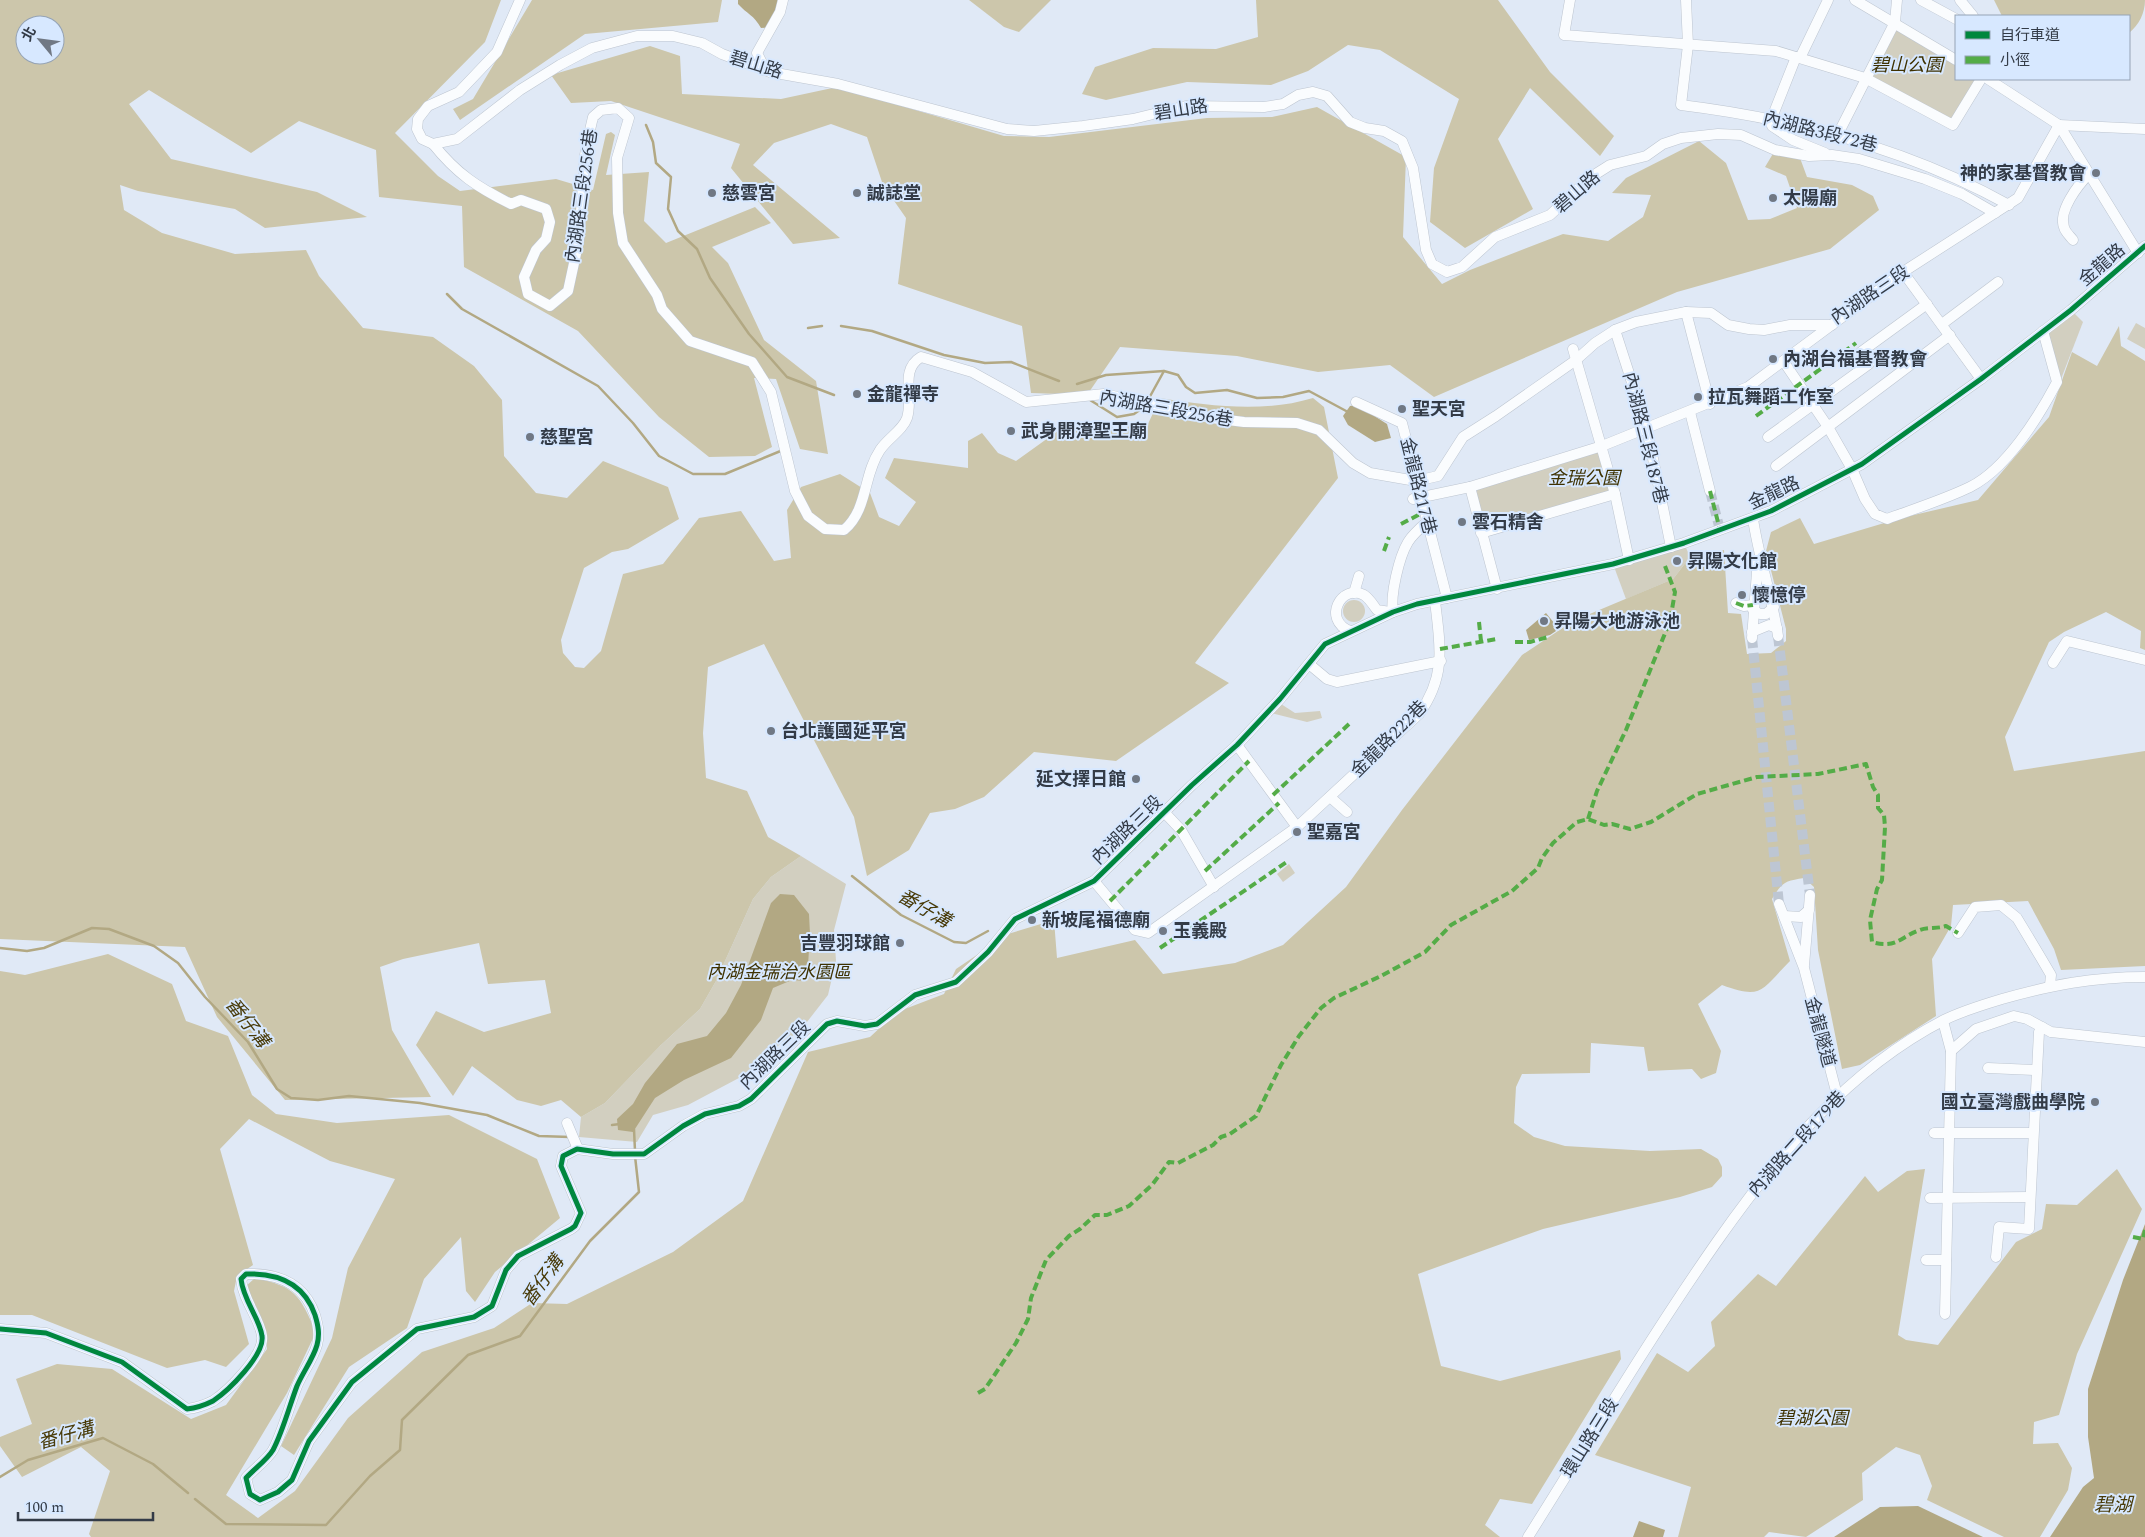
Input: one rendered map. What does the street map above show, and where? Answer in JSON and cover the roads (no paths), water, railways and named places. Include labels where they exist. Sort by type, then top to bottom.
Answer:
[{"type":"street","points":[[433,144],[422,139],[417,129],[418,119],[428,106],[460,92],[497,52],[520,0]]},
{"type":"street","points":[[763,70],[763,65],[757,53],[780,12],[783,0]]},
{"type":"street","points":[[1570,0],[1564,35],[1765,50],[1798,57],[1865,78],[1953,126],[1979,80]]},
{"type":"street","points":[[1686,0],[1688,45]]},
{"type":"street","points":[[1828,0],[1798,57],[1772,120],[1772,126],[1780,133],[1832,156]]},
{"type":"street","points":[[1856,0],[1955,59]]},
{"type":"street","points":[[1836,136],[1895,22],[1897,0]]},
{"type":"street","points":[[1920,0],[1955,19]]},
{"type":"street","points":[[1960,0],[1973,15]]},
{"type":"street","name":"碧山路","points":[[433,144],[456,139],[520,90],[592,48],[637,36],[673,36],[702,43],[722,54],[763,70],[838,84],[1007,129],[1034,131],[1133,119],[1186,106],[1264,107],[1283,104],[1298,95],[1313,92],[1327,96],[1350,122],[1365,128],[1384,131],[1402,141],[1413,168],[1426,250],[1432,264],[1447,272],[1462,266],[1496,237],[1550,215],[1591,177],[1610,165],[1646,156],[1663,144],[1681,138],[1718,134],[1741,136],[1775,150],[1809,156],[1859,159],[1925,179],[1962,194],[1996,214]]},
{"type":"street","name":"內湖路3段72巷","points":[[1688,45],[1681,105],[1737,112],[1884,148],[1968,182],[2009,205]]},
{"type":"street","points":[[1990,80],[2059,125],[2088,174],[2141,250]]},
{"type":"street","name":"內湖路三段256巷","points":[[433,144],[451,167],[476,186],[511,204],[521,200],[546,209],[550,222],[546,239],[536,250],[524,277],[528,294],[550,306],[568,292],[579,240],[585,155],[593,117],[601,110],[618,108],[629,118],[617,158],[618,213],[623,243],[657,295],[662,309],[690,341],[752,362],[772,392],[795,491],[808,516],[825,529],[844,530],[854,521],[880,450],[907,418],[909,372],[913,362],[921,357],[972,372],[1026,402],[1104,394],[1212,418],[1244,422],[1297,423],[1319,430],[1353,463],[1370,474],[1416,481]]},
{"type":"street","points":[[2059,125],[2145,129]]},
{"type":"street","name":"內湖路三段","points":[[1438,476],[1463,437],[1576,360],[1595,342],[1615,330],[1636,322],[1686,312],[1711,313],[1728,325],[1749,329],[1764,330],[1790,325],[1832,325],[1903,272],[1996,214],[2018,198],[2059,125]]},
{"type":"street","points":[[2073,240],[2063,227],[2064,215],[2071,196],[2088,174]]},
{"type":"street","name":"金龍路","points":[[1350,631],[1393,612],[1447,598],[1628,560],[1753,519],[1852,469],[1981,379],[2043,331],[2141,250]]},
{"type":"street","points":[[1903,272],[1981,379]]},
{"type":"street","points":[[1942,324],[1998,282]]},
{"type":"street","points":[[1861,352],[1927,304]]},
{"type":"street","points":[[1686,312],[1710,404]]},
{"type":"street","points":[[1417,498],[1470,487],[1602,446],[1710,404],[1748,388],[1832,325]]},
{"type":"street","name":"內湖路三段187巷","points":[[1615,330],[1647,429],[1671,547]]},
{"type":"street","points":[[1784,362],[1828,426],[1852,469],[1865,499],[1875,514],[1887,519],[1971,486],[2008,456],[2042,411],[2057,382],[2043,331]]},
{"type":"street","points":[[1776,466],[1950,335]]},
{"type":"street","points":[[1573,349],[1615,494],[1628,560]]},
{"type":"street","points":[[1768,437],[1869,364]]},
{"type":"street","name":"金龍路217巷","points":[[1356,402],[1402,423],[1416,481],[1417,498],[1427,522],[1447,598]]},
{"type":"street","points":[[1690,412],[1710,491]]},
{"type":"street","points":[[1416,481],[1438,476],[1441,493]]},
{"type":"street","points":[[1470,487],[1497,589]]},
{"type":"street","points":[[1482,533],[1615,494]]},
{"type":"street","points":[[1753,519],[1758,553],[1774,607],[1777,632],[1769,625],[1752,635],[1758,553]]},
{"type":"street","points":[[1350,631],[1339,624],[1335,612],[1340,600],[1354,593],[1364,596],[1381,612],[1393,612],[1392,597],[1403,552],[1417,531],[1427,522]]},
{"type":"street","points":[[1354,593],[1359,576]]},
{"type":"street","name":"金龍路222巷","points":[[1094,881],[1135,930],[1148,933],[1297,828],[1419,714],[1428,702],[1437,680],[1441,661],[1435,601]]},
{"type":"street","points":[[1736,603],[1753,607],[1760,614],[1766,614],[1774,607]]},
{"type":"street","name":"內湖路三段","points":[[578,1149],[613,1154],[644,1154],[683,1126],[705,1114],[734,1108],[751,1099],[827,1024],[838,1021],[865,1026],[877,1024],[916,995],[956,982],[988,952],[1015,919],[1094,881],[1165,814],[1192,785],[1237,745],[1280,699],[1325,644],[1350,631]]},
{"type":"street","points":[[2053,663],[2067,641],[2145,660]]},
{"type":"street","points":[[1309,664],[1327,679],[1337,682],[1441,661]]},
{"type":"street","points":[[1237,745],[1297,828]]},
{"type":"street","points":[[1330,797],[1347,812]]},
{"type":"street","points":[[1165,814],[1180,830],[1214,887]]},
{"type":"street","name":"金龍隧道","points":[[1804,968],[1810,895]]},
{"type":"street","name":"金龍隧道","points":[[1779,904],[1804,968],[1837,1095]]},
{"type":"street","points":[[1958,933],[1975,907],[2001,905],[2017,918],[2042,958],[2051,976],[2050,985]]},
{"type":"street","points":[[1784,916],[1801,917],[1809,910]]},
{"type":"street","name":"內湖路二段179巷","points":[[1651,1339],[1735,1215],[1768,1173],[1837,1095],[1890,1054],[1943,1021],[1965,1010],[2050,985],[2113,977],[2145,977]]},
{"type":"street","points":[[1951,1051],[1976,1029],[2014,1016],[2027,1019],[2051,1032],[2145,1042]]},
{"type":"street","points":[[1943,1021],[1951,1051],[1946,1198],[1945,1314]]},
{"type":"street","points":[[1996,1257],[1998,1227],[2029,1229],[2036,1070],[2039,1032],[2042,1027]]},
{"type":"street","points":[[1988,1068],[2036,1070]]},
{"type":"street","points":[[0,1329],[46,1333],[110,1357],[122,1362],[187,1408],[197,1408],[211,1402],[230,1389],[258,1353],[263,1336],[244,1295],[241,1279],[246,1274],[268,1275],[288,1282],[303,1292],[312,1306],[319,1329],[317,1346],[301,1378],[272,1451],[246,1478],[250,1494],[260,1500],[278,1492],[292,1480],[309,1441],[352,1382],[417,1330],[474,1317],[492,1306],[511,1262],[518,1256],[575,1226],[581,1213],[561,1166],[563,1156],[578,1149],[567,1123]]},
{"type":"street","points":[[1934,1133],[2033,1134]]},
{"type":"street","points":[[1930,1198],[2030,1197]]},
{"type":"street","points":[[1926,1260],[1946,1260]]},
{"type":"street","name":"環山路三段","points":[[1528,1537],[1651,1339]]},
{"type":"water","points":[[738,0],[780,0],[772,27],[761,28],[753,17],[738,4]]},
{"type":"water","points":[[1357,405],[1387,424],[1391,438],[1375,442],[1348,425],[1343,416],[1350,406]]},
{"type":"water","name":"昇陽大地游泳池","points":[[1546,613],[1559,629],[1550,635],[1529,640],[1526,630]]},
{"type":"water","points":[[780,894],[794,895],[809,914],[810,934],[807,981],[792,980],[773,988],[761,1020],[731,1058],[684,1080],[655,1098],[633,1132],[618,1130],[617,1119],[633,1104],[645,1083],[677,1044],[707,1036],[726,1013],[741,985],[771,903]]},
{"type":"water","name":"碧湖","points":[[2145,1224],[2145,1537],[2050,1537],[2083,1487],[2094,1478],[2088,1437],[2088,1389],[2123,1280]]},
{"type":"water","points":[[1918,1506],[1983,1537],[1834,1537],[1880,1507]]},
{"type":"water","points":[[1639,1521],[1665,1530],[1663,1537],[1633,1537]]},
{"type":"waterway","points":[[646,125],[653,142],[656,163],[671,177],[668,209],[678,231],[697,249],[710,278],[749,334],[787,377],[834,395]]},
{"type":"waterway","points":[[447,294],[462,309],[598,386],[633,423],[659,456],[693,474],[725,474],[783,450]]},
{"type":"waterway","points":[[808,328],[822,326]]},
{"type":"waterway","points":[[841,326],[872,331],[944,355],[985,363],[1011,362],[1059,381]]},
{"type":"waterway","points":[[1077,384],[1106,375],[1164,371],[1178,375],[1186,387],[1195,393],[1227,390],[1257,398],[1283,397],[1309,391],[1348,412]]},
{"type":"waterway","points":[[1148,400],[1164,371]]},
{"type":"waterway","points":[[1090,400],[1117,417],[1134,414],[1144,407]]},
{"type":"waterway","name":"番仔溝","points":[[852,876],[901,915],[954,942],[966,943],[988,931]]},
{"type":"waterway","name":"番仔溝","points":[[0,948],[27,951],[44,948],[92,928],[109,929],[154,946],[178,963],[205,997],[248,1042],[277,1089],[291,1098],[318,1100],[349,1096],[420,1103],[487,1115],[539,1136],[570,1137]]},
{"type":"waterway","points":[[612,1125],[620,1124]]},
{"type":"waterway","name":"番仔溝","points":[[634,1129],[635,1151]]},
{"type":"waterway","name":"番仔溝","points":[[195,1499],[226,1524],[326,1525],[370,1476],[400,1450],[402,1420],[468,1355],[520,1336],[590,1241],[639,1192],[635,1156]]},
{"type":"waterway","name":"番仔溝","points":[[0,1477],[28,1460],[103,1438],[153,1464],[188,1493]]},
{"type":"tunnel","points":[[1710,491],[1720,530]]},
{"type":"tunnel","points":[[1778,636],[1810,895]]},
{"type":"tunnel","points":[[1752,638],[1779,904]]},
{"type":"place","name":"神的家基督教會","points":[[2096,173]]},
{"type":"place","name":"慈雲宮","points":[[712,193]]},
{"type":"place","name":"誠誌堂","points":[[857,193]]},
{"type":"place","name":"太陽廟","points":[[1773,198]]},
{"type":"place","name":"內湖台福基督教會","points":[[1773,359]]},
{"type":"place","name":"金龍禪寺","points":[[857,394]]},
{"type":"place","name":"拉瓦舞蹈工作室","points":[[1698,397]]},
{"type":"place","name":"聖天宮","points":[[1402,409]]},
{"type":"place","name":"武身開漳聖王廟","points":[[1011,431]]},
{"type":"place","name":"慈聖宮","points":[[530,437]]},
{"type":"place","name":"雲石精舍","points":[[1462,522]]},
{"type":"place","name":"昇陽文化館","points":[[1677,561]]},
{"type":"place","name":"懷憶停","points":[[1742,595]]},
{"type":"place","name":"昇陽大地游泳池","points":[[1544,621]]},
{"type":"place","name":"台北護國延平宮","points":[[771,731]]},
{"type":"place","name":"延文擇日館","points":[[1136,779]]},
{"type":"place","name":"聖嘉宮","points":[[1297,832]]},
{"type":"place","name":"新坡尾福德廟","points":[[1032,920]]},
{"type":"place","name":"玉義殿","points":[[1163,931]]},
{"type":"place","name":"吉豐羽球館","points":[[900,943]]},
{"type":"place","name":"國立臺灣戲曲學院","points":[[2095,1102]]},
{"type":"park label","name":"碧山公園","points":[[1907,65]]},
{"type":"park label","name":"金瑞公園","points":[[1584,478]]},
{"type":"park label","name":"內湖金瑞治水園區","points":[[779,972]]},
{"type":"park label","name":"碧湖公園","points":[[1812,1418]]}]
